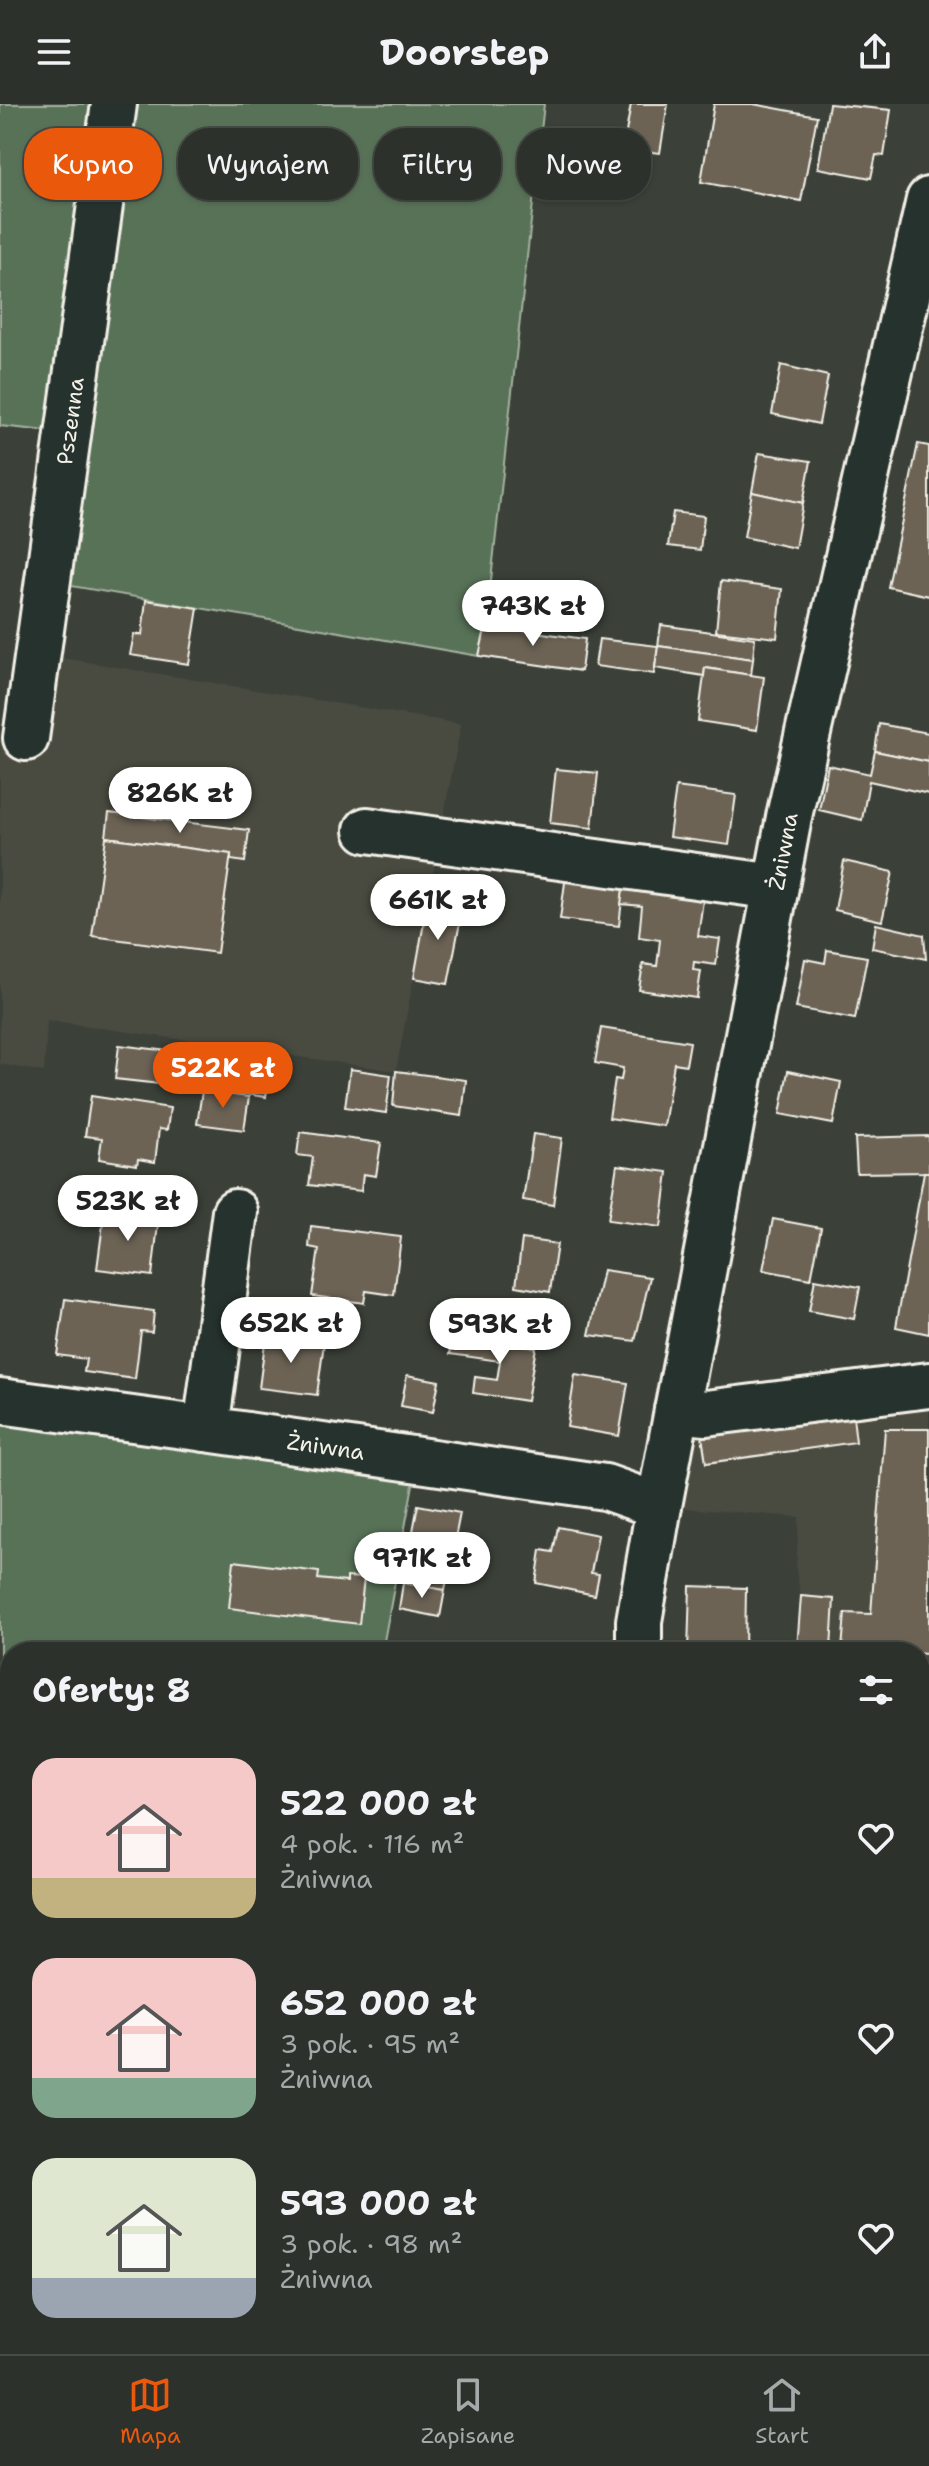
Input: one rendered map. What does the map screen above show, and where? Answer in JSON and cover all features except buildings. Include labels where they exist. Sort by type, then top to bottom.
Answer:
[{"type":"street","name":"Pszenna","points":[[26,738],[114,104]]},
{"type":"street","name":"Żniwna","points":[[639,1642],[639,1621],[659,1506],[775,887],[929,200]]},
{"type":"street","points":[[367,830],[775,887]]},
{"type":"street","points":[[206,1429],[235,1212]]},
{"type":"street","points":[[677,1410],[706,1413],[929,1385]]},
{"type":"street","name":"Żniwna","points":[[0,1401],[605,1487],[659,1506]]},
{"type":"shaded area","points":[[38,654],[461,724],[396,1071],[47,1020],[44,1072],[0,1064],[0,738],[26,737]]},
{"type":"shaded area","points":[[929,1379],[929,1642],[798,1642],[801,1597],[796,1570],[799,1517],[659,1506],[677,1410]]},
{"type":"green space","points":[[0,104],[544,104],[541,128],[517,128],[517,200],[533,200],[486,625],[479,656],[48,582],[47,431],[0,426]]},
{"type":"green space","points":[[0,1416],[414,1479],[384,1642],[0,1642]]}]
